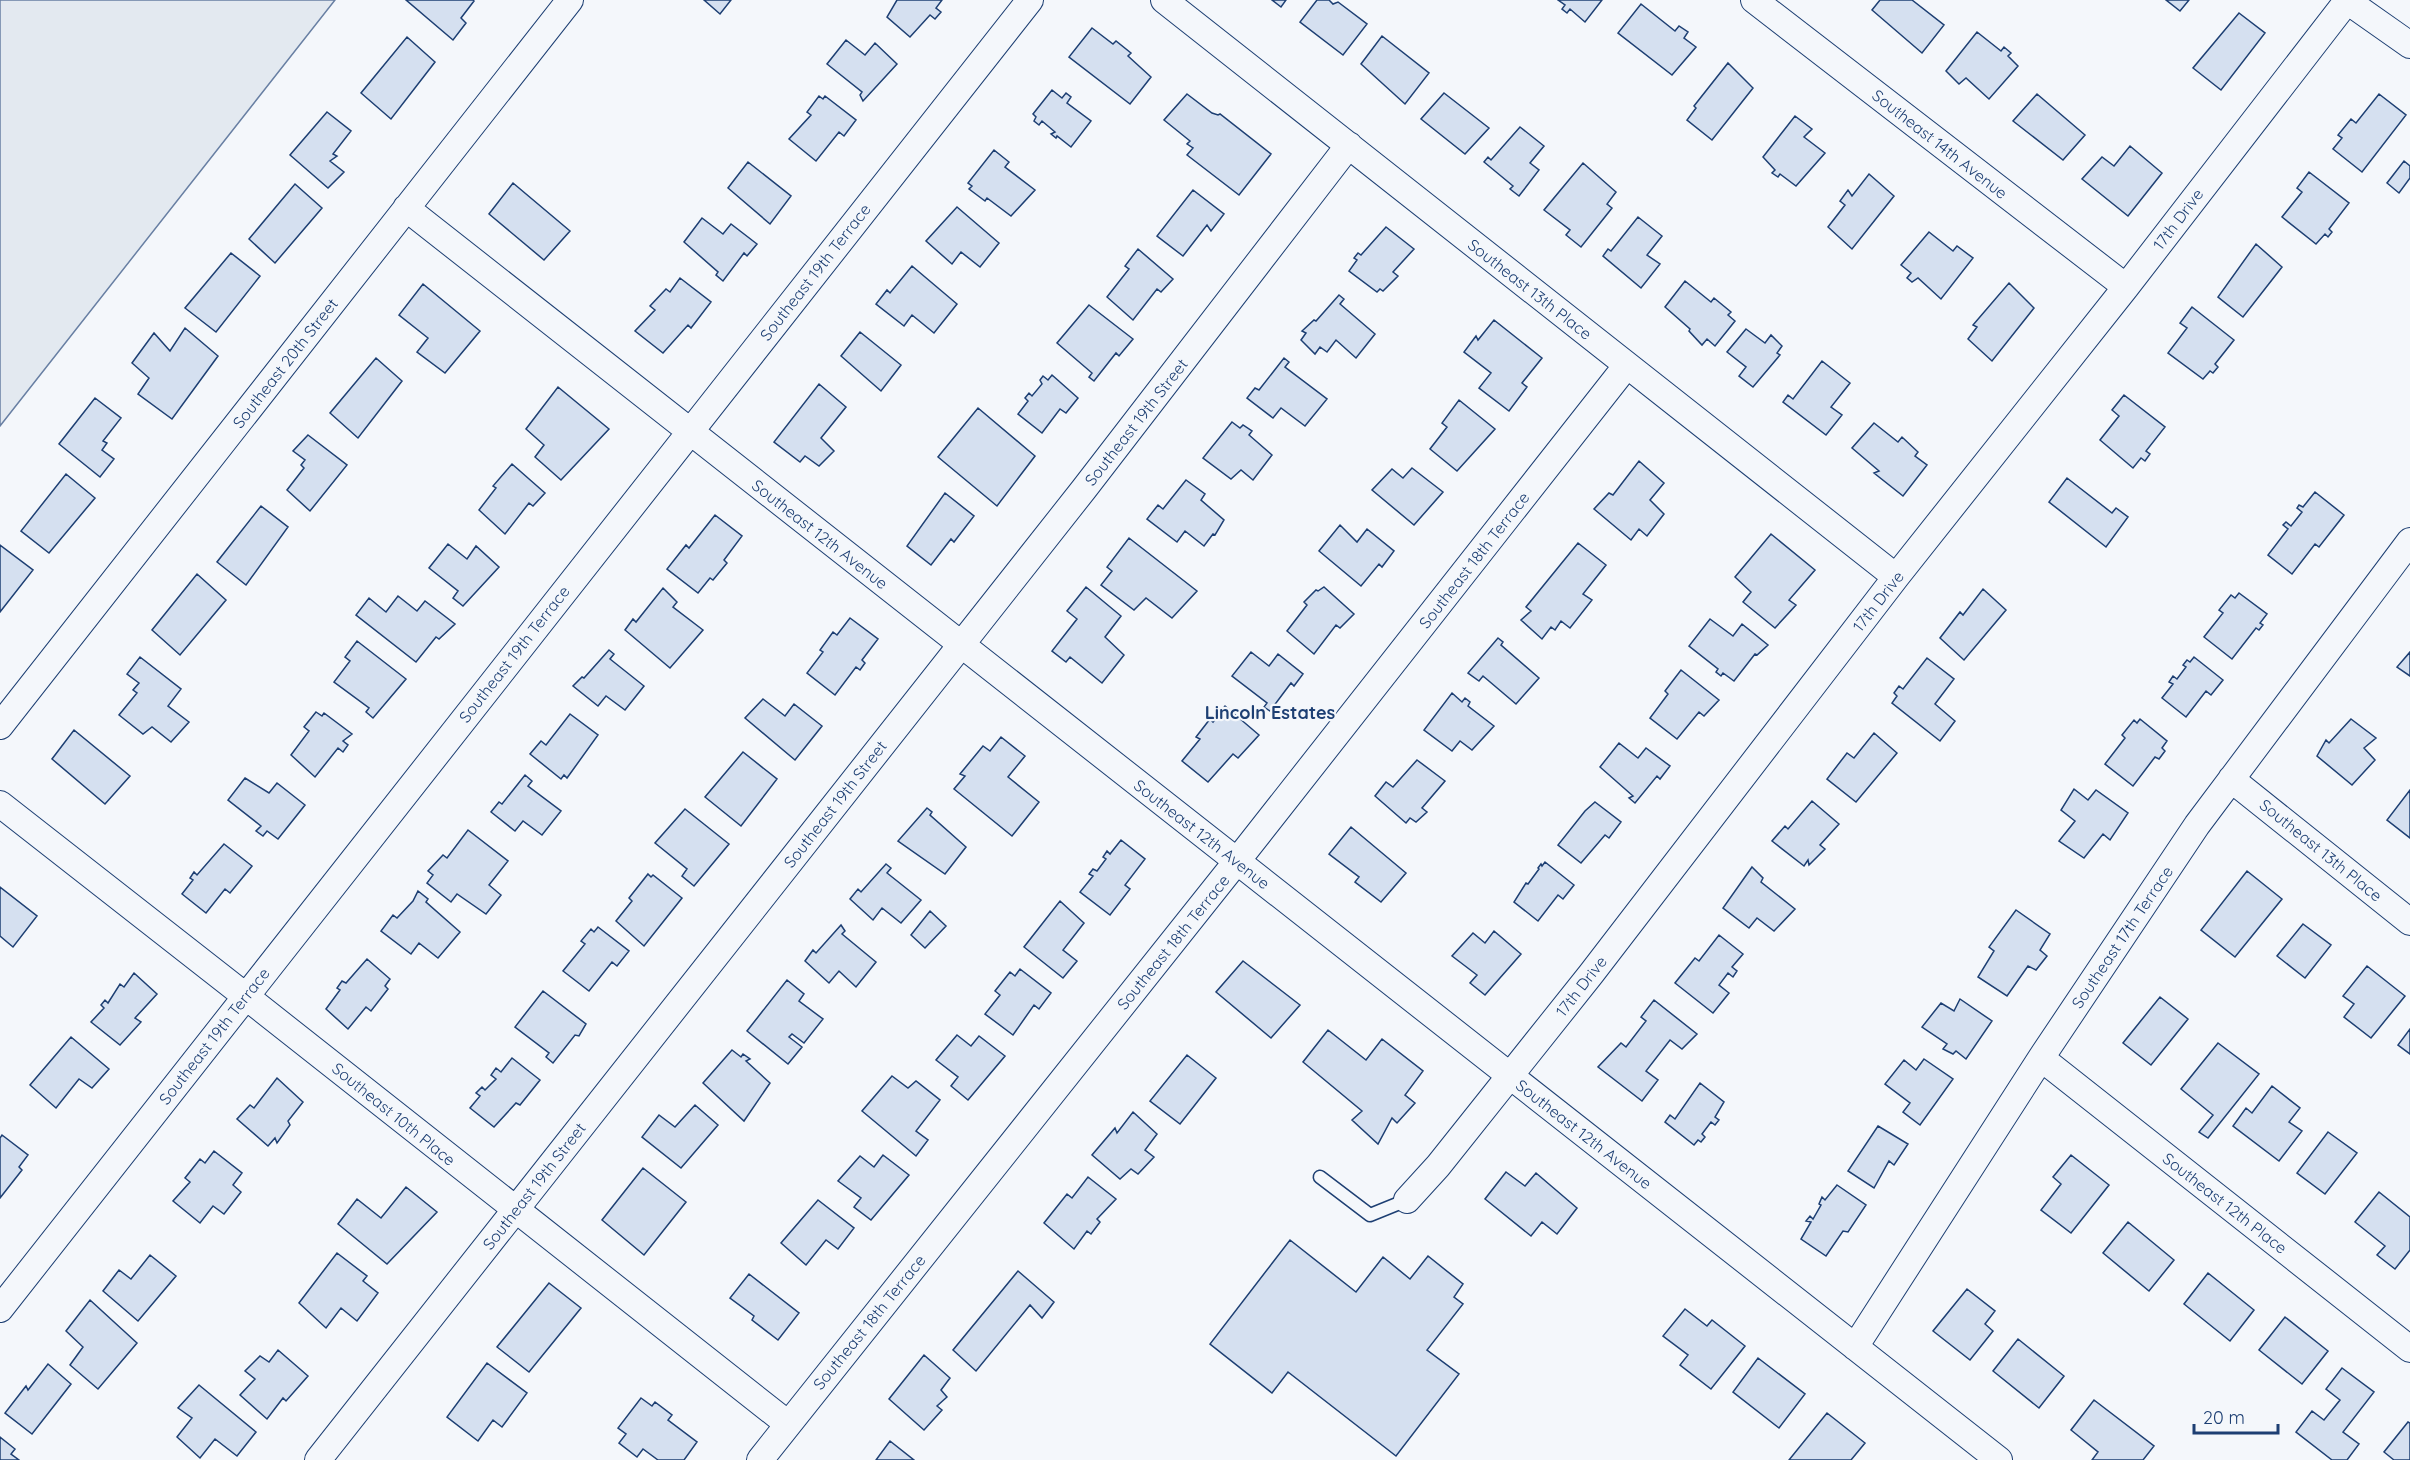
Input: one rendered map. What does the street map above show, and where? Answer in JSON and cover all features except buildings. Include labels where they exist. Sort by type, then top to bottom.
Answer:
[{"type":"street","name":"Southeast 20th Street","points":[[0,726],[570,0]]},
{"type":"street","name":"Southeast 19th Terrace","points":[[0,1309],[1030,0]]},
{"type":"street","name":"Southeast 13th Place","points":[[1164,0],[1896,577]]},
{"type":"street","name":"Southeast 14th Avenue","points":[[1755,0],[2126,287]]},
{"type":"street","name":"17th Drive","points":[[1407,1200],[1438,1166],[1598,965],[1896,577],[2126,287],[2347,1]]},
{"type":"street","points":[[2347,1],[2410,45]]},
{"type":"street","name":"Southeast 19th Street","points":[[318,1460],[1084,489],[1349,145]]},
{"type":"street","name":"Southeast 12th Avenue","points":[[406,208],[1999,1460]]},
{"type":"street","name":"Southeast 18th Terrace","points":[[760,1460],[1237,861],[1627,365]]},
{"type":"street","name":"Southeast 17th Terrace","points":[[1855,1347],[2041,1058],[2197,825],[2410,541]]},
{"type":"street","name":"Southeast 13th Place","points":[[2231,779],[2410,922]]},
{"type":"street","name":"Southeast 10th Place","points":[[0,804],[246,995],[788,1424]]},
{"type":"street","name":"Southeast 12th Place","points":[[2041,1058],[2410,1349]]},
{"type":"lane","points":[[1320,1177],[1370,1215],[1407,1200]]},
{"type":"shaded area","points":[[0,0],[335,0],[0,426]]},
{"type":"district","name":"Lincoln Estates","points":[[1270,712]]}]
